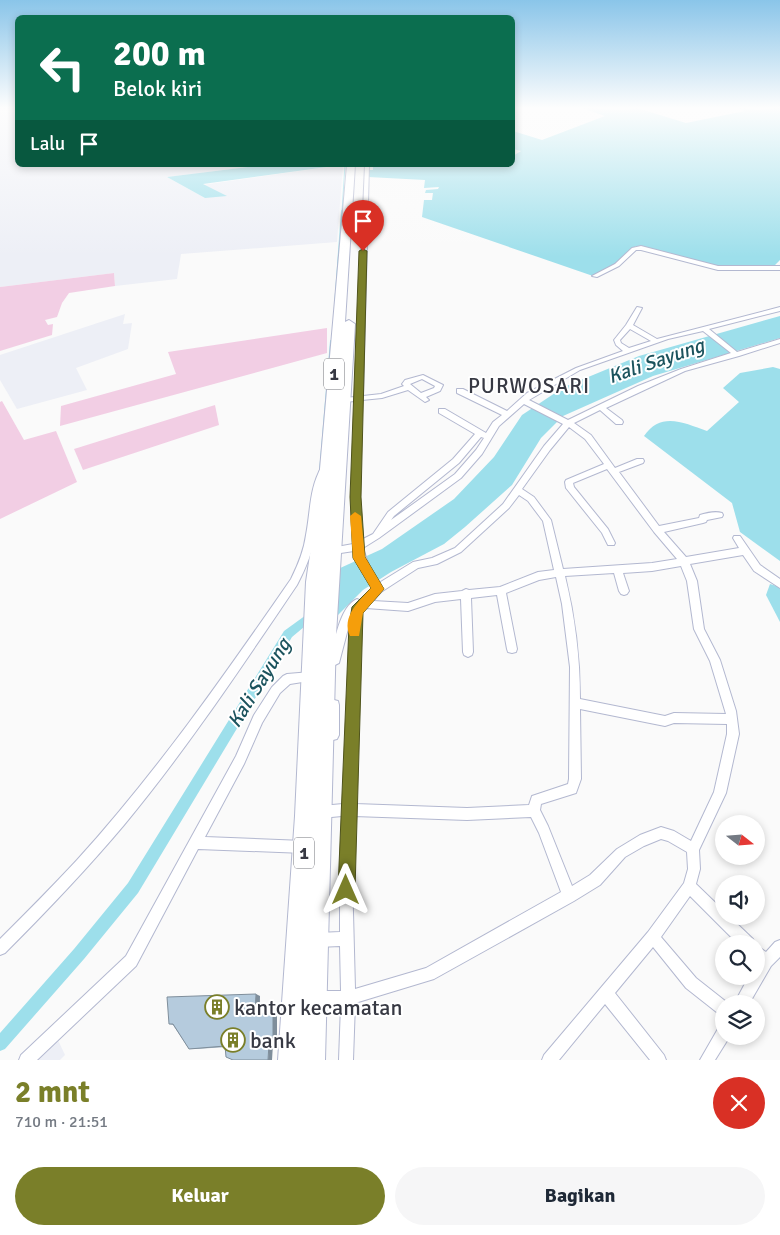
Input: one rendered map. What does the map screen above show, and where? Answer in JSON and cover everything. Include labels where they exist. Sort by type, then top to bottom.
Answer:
[{"type":"highway","name":"1","points":[[323,579],[334,550],[352,400],[347,283],[351,167]]},
{"type":"highway","name":"1","points":[[311,1060],[318,998],[324,812],[339,713],[325,645],[324,514],[358,167]]},
{"type":"highway","name":"1","points":[[292,1060],[311,677],[325,645]]},
{"type":"street","points":[[367,167],[352,400],[357,547],[359,558],[376,587]]},
{"type":"street","points":[[595,276],[617,265],[637,248],[718,268],[780,268]]},
{"type":"street","points":[[628,351],[617,342],[639,308]]},
{"type":"street","points":[[376,536],[391,514],[456,461],[523,400],[578,369],[656,341],[780,309]]},
{"type":"street","points":[[629,326],[656,341]]},
{"type":"street","points":[[704,328],[736,354]]},
{"type":"street","points":[[325,645],[359,604],[376,587],[416,565],[434,561],[458,550],[506,506],[565,422],[602,408],[641,388],[675,374],[780,341]]},
{"type":"street","points":[[420,377],[439,385],[437,389],[423,398],[409,387],[407,382],[420,377]]},
{"type":"street","points":[[352,400],[387,395],[409,387]]},
{"type":"street","points":[[460,391],[507,414]]},
{"type":"street","points":[[523,400],[565,422],[588,437],[657,530],[684,561],[692,581],[699,629],[715,660],[732,719],[733,734],[720,793],[693,848],[694,869],[689,886],[653,937],[549,1060]]},
{"type":"street","points":[[602,408],[619,422]]},
{"type":"street","points":[[442,411],[484,435]]},
{"type":"street","points":[[334,550],[357,547],[376,536],[458,476],[479,452],[484,435]]},
{"type":"street","points":[[611,543],[605,531],[570,488],[568,482],[640,461]]},
{"type":"street","points":[[0,948],[81,866],[180,744],[279,604],[301,568],[311,534],[317,482],[328,464]]},
{"type":"street","points":[[518,490],[531,499],[547,520],[572,632],[576,666],[575,779],[572,789],[536,800],[534,811],[544,830],[569,896]]},
{"type":"street","points":[[657,530],[702,520],[703,517],[719,515]]},
{"type":"street","points":[[736,538],[758,568],[780,584]]},
{"type":"street","points":[[359,604],[402,608],[435,598],[466,593],[501,591],[538,576],[618,570],[744,551]]},
{"type":"street","points":[[618,570],[624,591]]},
{"type":"street","points":[[501,591],[512,649]]},
{"type":"street","points":[[466,593],[468,652]]},
{"type":"street","points":[[346,1060],[344,939],[347,811],[339,713],[359,604]]},
{"type":"street","points":[[26,1060],[131,961],[240,760],[258,719],[276,690],[288,679],[311,677]]},
{"type":"street","points":[[575,703],[665,721],[674,718],[732,719]]},
{"type":"street","points":[[324,812],[467,814],[534,811]]},
{"type":"street","points":[[318,998],[344,998],[429,974],[569,896],[595,880],[621,853],[640,841],[661,832],[670,834],[693,848]]},
{"type":"street","points":[[194,843],[304,847]]},
{"type":"street","points":[[689,886],[739,935]]},
{"type":"street","points":[[653,937],[691,983],[715,1002]]},
{"type":"street","points":[[320,939],[344,939]]},
{"type":"street","points":[[765,954],[780,947]]},
{"type":"street","points":[[606,994],[659,1060]]},
{"type":"street","points":[[707,1060],[716,1045]]},
{"type":"shaded area","points":[[0,157],[15,157],[15,167],[248,167],[167,177],[205,198],[202,185],[329,167],[343,167],[337,242],[181,254],[177,279],[115,286],[114,273],[0,287]]},
{"type":"shaded area","points":[[114,273],[115,286],[69,293],[62,303],[57,317],[45,320],[48,325],[53,324],[52,335],[0,351],[0,287]]},
{"type":"shaded area","points":[[125,314],[123,324],[132,323],[128,349],[76,368],[87,390],[17,409],[0,380],[0,355]]},
{"type":"shaded area","points":[[327,328],[327,353],[60,426],[61,406],[176,374],[168,352]]},
{"type":"shaded area","points":[[2,401],[24,440],[56,431],[77,482],[0,519],[0,402]]},
{"type":"shaded area","points":[[215,405],[219,425],[83,470],[74,449]]},
{"type":"shaded area","points":[[58,1040],[65,1055],[60,1060],[35,1060]]},
{"type":"water","points":[[515,157],[780,157],[780,260],[774,266],[720,268],[636,246],[613,267],[593,276],[422,217],[424,200],[432,200],[433,193],[425,193],[426,190],[438,189],[439,187],[424,188],[425,180],[368,177],[368,170],[373,170],[373,167],[515,167]]},
{"type":"water","points":[[248,167],[326,167],[203,184],[227,196],[205,198],[167,177]]},
{"type":"water","points":[[780,316],[780,338],[653,376],[563,416],[541,438],[512,485],[465,527],[444,544],[391,572],[363,590],[336,617],[338,569],[382,549],[454,499],[494,457],[522,415],[564,387],[639,356]]},
{"type":"water","points":[[773,367],[780,369],[780,561],[740,532],[732,503],[644,436],[651,428],[665,421],[681,422],[707,431],[739,402],[723,388],[740,373]]},
{"type":"water","points":[[770,584],[780,587],[780,622],[766,595]]},
{"type":"building","points":[[256,994],[255,1013],[273,1015],[273,1036],[272,1044],[269,1044],[268,1060],[233,1060],[226,1057],[225,1046],[189,1049],[173,1024],[169,1024],[167,997]]},
{"type":"waterway","points":[[342,212],[345,167]]},
{"type":"waterway","points":[[335,306],[342,211]]},
{"type":"waterway","points":[[320,472],[331,341]]},
{"type":"waterway","name":"Kali Sayung","points":[[0,1044],[79,954],[133,888],[288,634],[313,614]]},
{"type":"slow traffic","points":[[355,516],[359,558],[378,589],[357,611],[355,632]]},
{"type":"place","name":"kantor kecamatan","points":[[217,1007]]},
{"type":"place","name":"bank","points":[[233,1040]]},
{"type":"district","name":"PURWOSARI","points":[[529,386]]},
{"type":"route","points":[[346,890],[355,625],[357,611],[378,589],[359,558],[356,536],[355,497],[363,251]]}]
